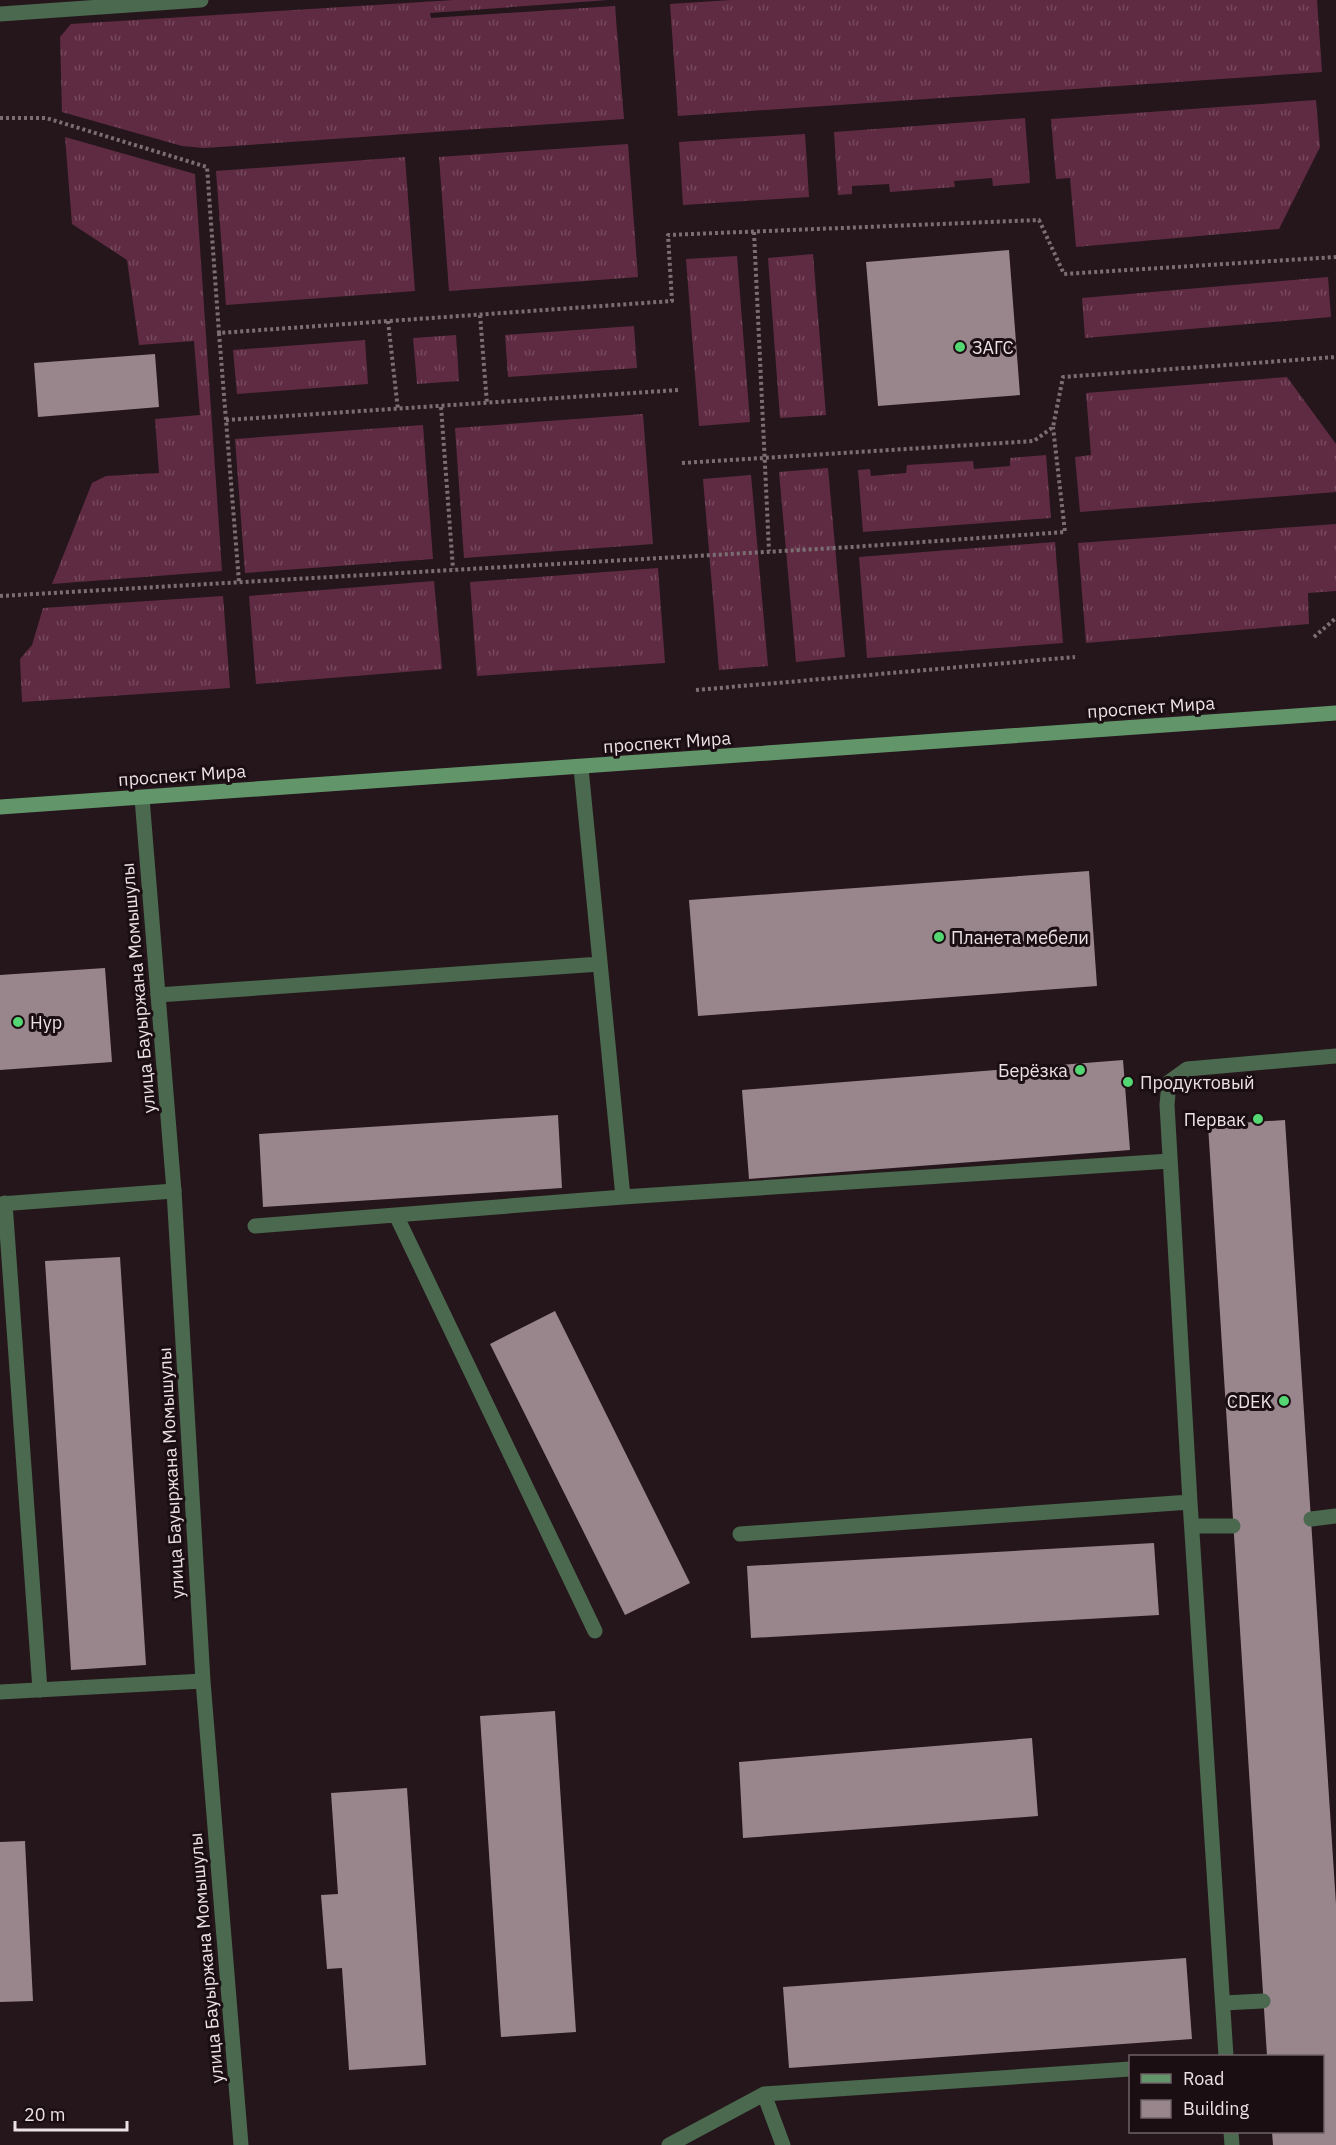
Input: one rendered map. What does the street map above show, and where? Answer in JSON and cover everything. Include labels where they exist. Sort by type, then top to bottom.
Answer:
[{"type":"main road","name":"проспект Мира","points":[[0,807],[1336,714]]},
{"type":"street","points":[[0,14],[201,0]]},
{"type":"street","points":[[581,768],[623,1197]]},
{"type":"street","name":"улица Бауыржана Момышулы","points":[[142,798],[174,1191],[203,1680],[241,2145]]},
{"type":"street","points":[[159,995],[600,964]]},
{"type":"street","points":[[1226,2055],[1170,1161],[1167,1105],[1169,1082],[1187,1069],[1336,1056]]},
{"type":"street","points":[[255,1226],[623,1197],[1170,1161]]},
{"type":"street","points":[[40,1690],[2,1203],[174,1191]]},
{"type":"street","points":[[396,1215],[595,1630]]},
{"type":"street","points":[[740,1534],[1190,1502]]},
{"type":"street","points":[[1311,1519],[1336,1516]]},
{"type":"street","points":[[1192,1526],[1233,1526]]},
{"type":"street","points":[[0,1692],[203,1680]]},
{"type":"street","points":[[1223,2003],[1263,2001]]},
{"type":"street","points":[[669,2145],[764,2094],[1129,2069]]},
{"type":"street","points":[[764,2094],[783,2145]]},
{"type":"path","points":[[0,118],[46,118],[207,167],[239,582]]},
{"type":"path","points":[[219,333],[672,301],[668,235],[1039,220],[1064,274],[1336,257]]},
{"type":"path","points":[[754,232],[769,551]]},
{"type":"path","points":[[480,314],[487,404]]},
{"type":"path","points":[[388,321],[398,410]]},
{"type":"path","points":[[0,596],[1065,532],[1053,427],[1063,377],[1336,357]]},
{"type":"path","points":[[226,420],[678,390]]},
{"type":"path","points":[[441,407],[453,569]]},
{"type":"path","points":[[682,463],[1034,441],[1053,427]]},
{"type":"path","points":[[1314,637],[1336,618]]},
{"type":"path","points":[[696,690],[1075,657]]},
{"type":"green space","points":[[454,0],[608,0],[430,13],[431,18],[615,6],[624,119],[204,148],[182,146],[62,112],[60,37],[71,24]]},
{"type":"green space","points":[[731,0],[1317,0],[1322,72],[678,116],[670,4]]},
{"type":"green space","points":[[1316,100],[1320,147],[1279,229],[1076,247],[1070,178],[1056,179],[1051,119]]},
{"type":"green space","points":[[1025,118],[1030,183],[993,186],[992,178],[954,181],[955,187],[890,192],[889,184],[852,186],[852,194],[838,195],[834,132]]},
{"type":"green space","points":[[805,134],[809,197],[683,205],[679,142]]},
{"type":"green space","points":[[65,137],[195,174],[222,571],[52,584],[92,483],[106,476],[159,473],[155,419],[200,415],[194,341],[139,345],[127,260],[72,224]]},
{"type":"green space","points":[[628,144],[638,277],[449,291],[439,157]]},
{"type":"green space","points":[[405,157],[415,291],[226,305],[216,171]]},
{"type":"green space","points":[[813,254],[826,415],[780,418],[768,258]]},
{"type":"green space","points":[[737,256],[750,422],[699,426],[686,259]]},
{"type":"green space","points":[[1328,277],[1331,317],[1085,338],[1082,298]]},
{"type":"green space","points":[[634,326],[637,368],[508,377],[505,335]]},
{"type":"green space","points":[[456,335],[459,381],[417,384],[413,338]]},
{"type":"green space","points":[[365,340],[368,384],[237,394],[233,350]]},
{"type":"green space","points":[[1287,377],[1336,444],[1336,492],[1080,512],[1075,457],[1091,455],[1086,393]]},
{"type":"green space","points":[[643,414],[653,544],[464,558],[455,428]]},
{"type":"green space","points":[[423,425],[433,559],[245,573],[235,439]]},
{"type":"green space","points":[[1046,455],[1051,518],[863,532],[858,470],[870,469],[871,476],[906,473],[907,465],[973,461],[974,469],[1010,466],[1010,458]]},
{"type":"green space","points":[[828,468],[845,657],[796,662],[779,472]]},
{"type":"green space","points":[[751,475],[768,666],[719,670],[703,479]]},
{"type":"green space","points":[[1336,524],[1336,591],[1308,593],[1309,624],[1086,643],[1078,543]]},
{"type":"green space","points":[[1055,542],[1063,643],[867,658],[859,557]]},
{"type":"green space","points":[[658,568],[665,663],[477,676],[470,582]]},
{"type":"green space","points":[[434,581],[442,669],[256,684],[249,596]]},
{"type":"green space","points":[[223,596],[230,688],[22,702],[20,659],[32,645],[43,608]]},
{"type":"building","points":[[1009,250],[1020,395],[878,406],[866,262]]},
{"type":"building","points":[[155,354],[159,407],[38,417],[34,363]]},
{"type":"building","points":[[1089,871],[1097,986],[698,1016],[689,900]]},
{"type":"building","points":[[105,968],[112,1062],[0,1070],[0,975]]},
{"type":"building","points":[[1123,1060],[1130,1150],[749,1179],[742,1090]]},
{"type":"building","points":[[558,1115],[562,1188],[263,1207],[259,1134]]},
{"type":"building","points":[[1285,1120],[1336,1904],[1336,2145],[1273,2145],[1272,2133],[1324,2133],[1324,2055],[1267,2055],[1208,1125]]},
{"type":"building","points":[[120,1257],[146,1665],[71,1670],[45,1261]]},
{"type":"building","points":[[555,1311],[690,1583],[625,1615],[490,1344]]},
{"type":"building","points":[[1154,1543],[1159,1615],[751,1638],[747,1566]]},
{"type":"building","points":[[555,1711],[576,2032],[501,2037],[480,1716]]},
{"type":"building","points":[[1032,1738],[1038,1816],[743,1838],[739,1762]]},
{"type":"building","points":[[407,1788],[426,2065],[349,2070],[342,1968],[327,1969],[321,1895],[338,1894],[331,1793]]},
{"type":"building","points":[[25,1841],[33,2001],[0,2002],[0,1842]]},
{"type":"building","points":[[1186,1958],[1192,2039],[789,2068],[783,1987]]},
{"type":"place","name":"ЗАГС","points":[[960,347]]},
{"type":"place","name":"Планета мебели","points":[[939,937]]},
{"type":"place","name":"Нур","points":[[18,1022]]},
{"type":"place","name":"Берёзка","points":[[1080,1070]]},
{"type":"place","name":"Продуктовый","points":[[1128,1082]]},
{"type":"place","name":"Первак","points":[[1258,1119]]},
{"type":"place","name":"CDEK","points":[[1284,1401]]}]
